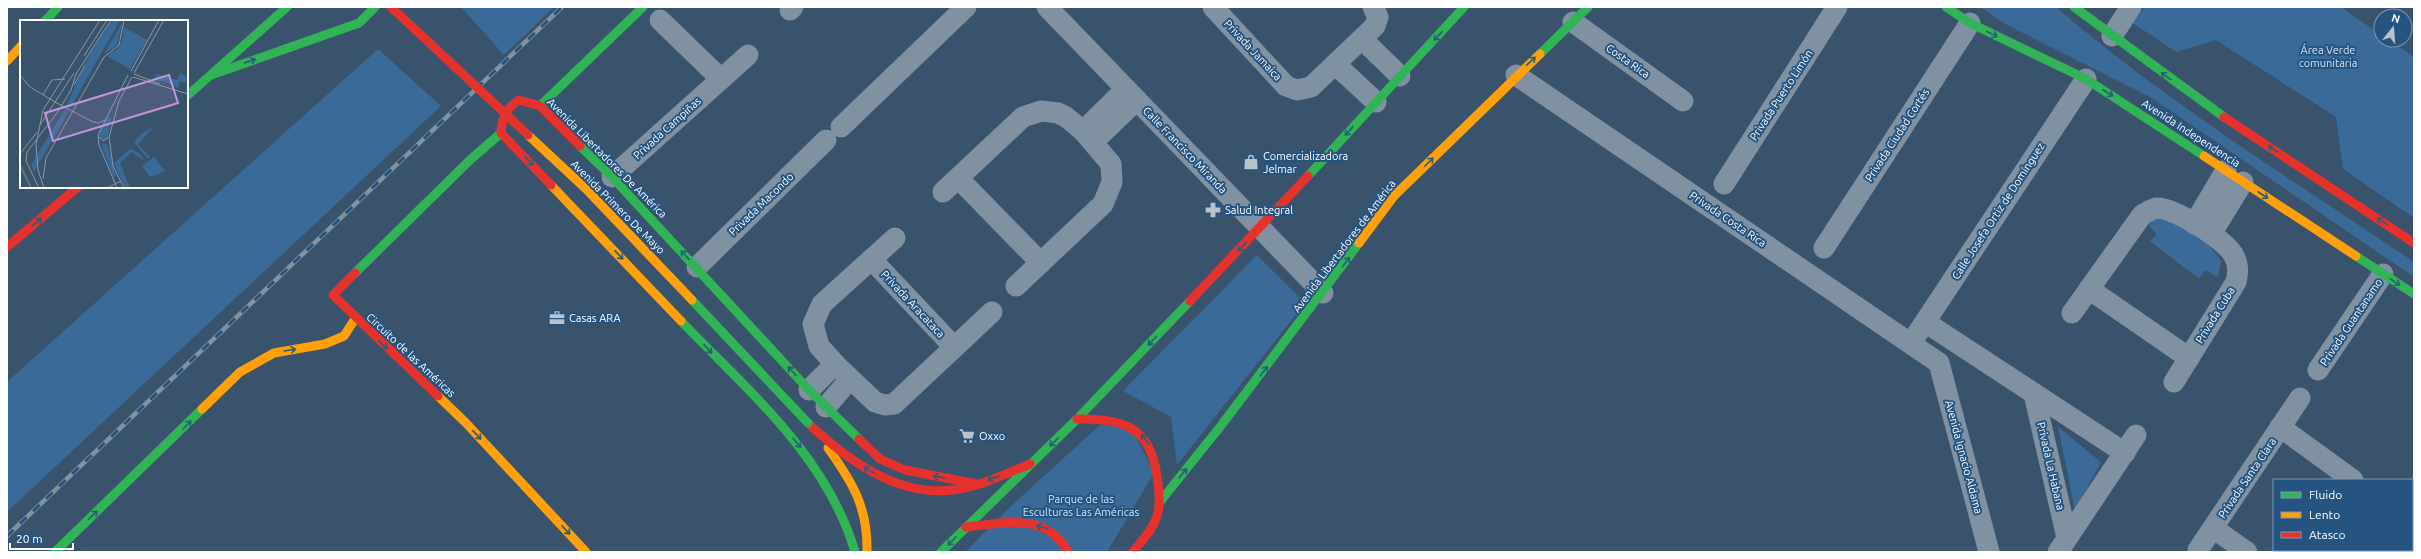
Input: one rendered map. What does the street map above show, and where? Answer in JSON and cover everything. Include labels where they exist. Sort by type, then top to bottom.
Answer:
[{"type":"main road","points":[[46,20],[58,7]]},
{"type":"main road","points":[[188,95],[214,74],[287,7]]},
{"type":"main road","points":[[214,74],[359,23],[375,7]]},
{"type":"main road","name":"Avenida Primero De Mayo","points":[[391,7],[586,189],[818,434],[852,480],[864,509],[869,531],[867,552]]},
{"type":"main road","points":[[540,106],[643,7]]},
{"type":"main road","points":[[941,552],[1077,419],[1260,228],[1464,7]]},
{"type":"main road","name":"Avenida Libertadores de América","points":[[1159,503],[1220,428],[1323,293],[1394,196],[1516,75],[1588,7]]},
{"type":"main road","name":"Avenida Independencia","points":[[1946,7],[1970,23],[2086,79],[2414,294]]},
{"type":"main road","points":[[2074,7],[2212,109],[2414,243]]},
{"type":"main road","points":[[7,61],[20,47]]},
{"type":"main road","name":"Avenida Libertadores De América","points":[[501,133],[504,113],[510,105],[519,100],[540,106],[612,178],[697,267],[809,390],[880,459],[905,470],[977,484]]},
{"type":"main road","points":[[355,319],[333,295],[470,160],[501,133],[794,440],[818,468],[835,497],[849,531],[855,552]]},
{"type":"main road","points":[[7,247],[77,188]]},
{"type":"main road","name":"Circuito de las Américas","points":[[55,552],[240,372],[274,353],[325,344],[344,336],[355,319],[466,423],[586,552]]},
{"type":"main road","points":[[1077,419],[1112,419],[1129,425],[1144,436],[1153,452],[1159,503],[1156,517],[1133,552]]},
{"type":"main road","name":"Avenida Primero De Mayo","points":[[818,434],[866,468],[890,480],[917,489],[950,491],[977,484],[1030,464]]},
{"type":"main road","points":[[966,527],[1025,522],[1049,528],[1061,536],[1068,552]]},
{"type":"street","name":"Privada Macondo","points":[[697,267],[966,7]]},
{"type":"street","name":"Calle Francisco Miranda","points":[[1047,7],[1323,293]]},
{"type":"street","name":"Privada Jamaica","points":[[1213,7],[1286,86],[1297,90],[1311,86],[1375,26],[1378,17],[1373,7]]},
{"type":"street","name":"Privada Puerto Limón","points":[[1724,184],[1837,7]]},
{"type":"street","points":[[2112,36],[2131,7]]},
{"type":"street","points":[[660,20],[721,78]]},
{"type":"street","name":"Costa Rica","points":[[1573,22],[1683,101]]},
{"type":"street","name":"Privada Ciudad Cortés","points":[[1824,248],[1970,23]]},
{"type":"street","points":[[1362,39],[1400,76]]},
{"type":"street","name":"Privada Campiñas","points":[[612,178],[748,55]]},
{"type":"street","points":[[1335,64],[1376,102]]},
{"type":"street","name":"Privada Costa Rica","points":[[1516,75],[1939,363]]},
{"type":"street","name":"Calle Josefa Ortiz de Domínguez","points":[[1911,343],[2086,79]]},
{"type":"street","points":[[1088,136],[1131,95]]},
{"type":"street","points":[[1016,286],[1041,263],[1103,204],[1110,189],[1112,174],[1111,164],[1088,136],[1058,113],[1041,111],[1033,112],[1023,117],[951,185],[1041,263]]},
{"type":"street","points":[[2203,229],[2226,170]]},
{"type":"street","points":[[2203,229],[2244,182]]},
{"type":"street","name":"Privada Cuba","points":[[2072,313],[2142,215],[2156,208],[2173,213],[2203,229],[2233,254],[2238,269],[2236,282],[2174,382]]},
{"type":"street","points":[[809,390],[835,364],[818,346],[813,324],[816,314],[822,304],[895,238]]},
{"type":"street","name":"Privada Aracataca","points":[[872,260],[954,347]]},
{"type":"street","name":"Privada Guantanamo","points":[[2318,370],[2383,274]]},
{"type":"street","points":[[2089,289],[2189,358]]},
{"type":"street","name":"Privada Aracataca","points":[[835,364],[875,402],[885,405],[894,404],[992,312]]},
{"type":"street","name":"Privada La Habana","points":[[1925,322],[2125,453]]},
{"type":"street","name":"Avenida Ignacio Aldama","points":[[1939,363],[1989,552]]},
{"type":"street","points":[[826,407],[850,379]]},
{"type":"street","name":"Privada La Habana","points":[[2034,394],[2063,545]]},
{"type":"street","name":"Privada Santa Clara","points":[[2198,550],[2300,398]]},
{"type":"street","name":"Privada Santa Clara","points":[[2280,427],[2352,479]]},
{"type":"street","name":"Privada La Habana","points":[[2063,545],[2136,435]]},
{"type":"street","name":"Privada Santa Clara","points":[[2213,528],[2247,552]]},
{"type":"green space","points":[[461,7],[554,7],[504,55]]},
{"type":"green space","points":[[1980,7],[2056,7],[2098,42],[2186,108],[2231,140],[2414,262],[2414,277],[2152,98],[2007,25]]},
{"type":"green space","name":"Área Verde comunitaria","points":[[2145,7],[2341,7],[2373,29],[2373,48],[2401,48],[2414,57],[2414,218],[2343,169],[2336,117],[2216,40],[2176,52],[2133,23]]},
{"type":"green space","points":[[378,49],[441,106],[7,512],[7,382]]},
{"type":"green space","points":[[2155,216],[2172,220],[2182,225],[2209,246],[2221,261],[2218,277],[2205,270],[2199,279],[2150,241],[2157,234],[2149,226]]},
{"type":"green space","points":[[1257,255],[1305,303],[1177,465],[1171,417],[1123,391]]},
{"type":"green space","name":"Parque de las Esculturas Las Américas","points":[[1100,425],[1131,427],[1154,473],[1107,552],[965,552],[1009,508]]},
{"type":"green space","points":[[2058,427],[2101,462],[2075,510]]},
{"type":"railway","points":[[7,536],[562,7]]},
{"type":"traffic: fast","points":[[46,20],[58,7]]},
{"type":"traffic: fast","points":[[188,95],[287,7]]},
{"type":"traffic: fast","points":[[214,74],[359,23],[375,7]]},
{"type":"traffic: fast","points":[[540,106],[643,7]]},
{"type":"traffic: fast","points":[[1308,176],[1464,7]]},
{"type":"traffic: fast","points":[[1540,54],[1588,7]]},
{"type":"traffic: fast","points":[[1946,7],[1970,23],[2086,79],[2204,156]]},
{"type":"traffic: fast","points":[[2074,7],[2224,117]]},
{"type":"traffic: fast","points":[[355,273],[470,160],[501,133]]},
{"type":"traffic: fast","points":[[580,146],[612,177],[809,390],[859,439]]},
{"type":"traffic: fast","points":[[1159,503],[1220,427],[1359,243]]},
{"type":"traffic: fast","points":[[2356,256],[2414,294]]},
{"type":"traffic: fast","points":[[692,300],[808,423]]},
{"type":"traffic: fast","points":[[941,552],[1077,419],[1190,301]]},
{"type":"traffic: fast","points":[[681,321],[783,427],[805,455],[825,485],[842,517],[855,552]]},
{"type":"traffic: fast","points":[[55,552],[202,409]]},
{"type":"traffic: slow","points":[[7,61],[20,47]]},
{"type":"traffic: slow","points":[[1359,243],[1394,196],[1540,54]]},
{"type":"traffic: slow","points":[[528,135],[586,189],[692,300]]},
{"type":"traffic: slow","points":[[2204,156],[2356,256]]},
{"type":"traffic: slow","points":[[551,185],[681,321]]},
{"type":"traffic: slow","points":[[202,409],[240,372],[274,353],[325,344],[344,336],[355,319]]},
{"type":"traffic: slow","points":[[438,396],[466,423],[586,552]]},
{"type":"traffic: slow","points":[[828,448],[852,485],[862,509],[867,536],[867,552]]},
{"type":"traffic: jam","points":[[391,7],[528,135]]},
{"type":"traffic: jam","points":[[551,185],[501,133],[502,123],[508,110],[519,100],[540,106],[580,146]]},
{"type":"traffic: jam","points":[[2224,117],[2414,243]]},
{"type":"traffic: jam","points":[[1190,301],[1308,176]]},
{"type":"traffic: jam","points":[[7,247],[77,188]]},
{"type":"traffic: jam","points":[[355,273],[333,295],[438,396]]},
{"type":"traffic: jam","points":[[1077,419],[1108,421],[1121,424],[1132,429],[1141,436],[1154,460],[1159,491],[1159,507],[1157,516],[1153,526],[1133,552]]},
{"type":"traffic: jam","points":[[808,423],[823,437],[856,462],[874,473],[912,488],[932,491],[952,490],[972,486],[992,480],[1030,464]]},
{"type":"traffic: jam","points":[[859,439],[880,459],[905,470],[977,484]]},
{"type":"traffic: jam","points":[[966,527],[1009,523],[1037,525],[1049,531],[1059,539],[1068,552]]},
{"type":"place","name":"Comercializadora Jelmar","points":[[1251,162]]},
{"type":"place","name":"Salud Integral","points":[[1213,210]]},
{"type":"place","name":"Casas ARA","points":[[557,318]]},
{"type":"place","name":"Oxxo","points":[[967,436]]}]
